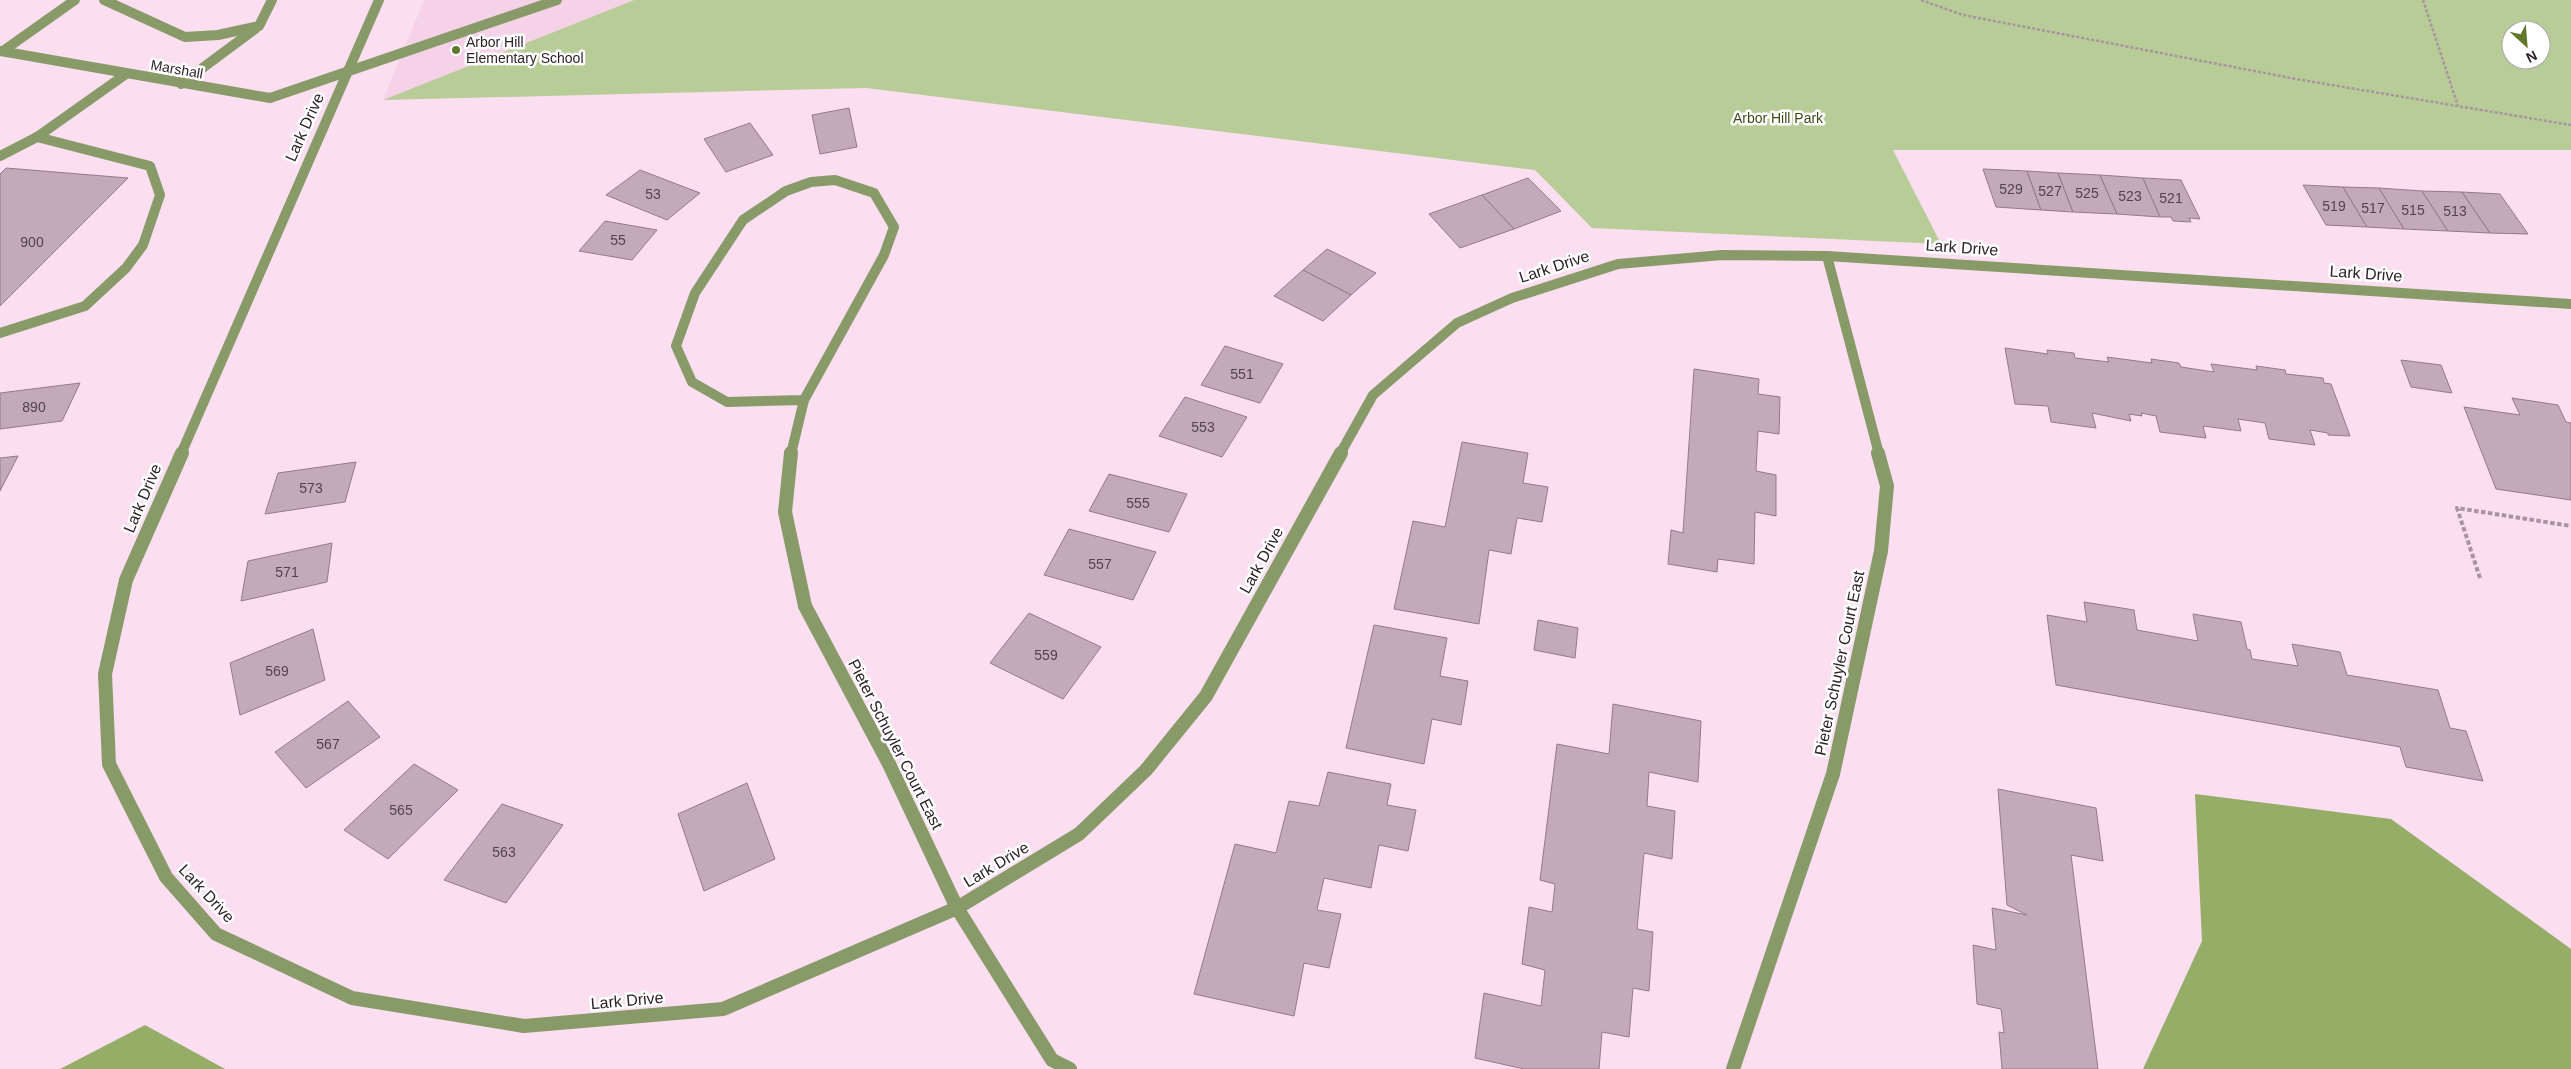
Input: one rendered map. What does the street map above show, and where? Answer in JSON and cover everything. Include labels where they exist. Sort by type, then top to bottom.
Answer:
[{"type":"street","points":[[2,51],[75,0]]},
{"type":"street","points":[[104,0],[185,37],[218,35],[259,26]]},
{"type":"street","points":[[180,84],[259,26],[272,0]]},
{"type":"street","name":"Lark Drive","points":[[379,0],[126,580],[105,674],[109,764],[166,877],[216,934],[352,998],[524,1026],[723,1009],[958,908],[1079,834],[1146,770],[1206,696],[1373,395],[1456,323],[1512,298],[1618,264],[1722,255],[1827,256],[2571,304]]},
{"type":"street","name":"Marshall","points":[[2,51],[180,84],[270,98],[557,0]]},
{"type":"street","points":[[0,156],[37,137],[126,74]]},
{"type":"street","points":[[0,333],[85,306],[126,268],[142,245],[160,195],[150,166],[37,137]]},
{"type":"street","name":"Pieter Schuyler Court East","points":[[804,400],[727,402],[692,382],[676,346],[695,293],[743,220],[786,191],[811,182],[834,180],[874,193],[894,227],[884,255],[804,400],[791,451],[785,512],[805,606],[890,764],[958,908],[1052,1060],[1070,1069]]},
{"type":"street","name":"Pieter Schuyler Court East","points":[[1734,1069],[1833,774],[1881,551],[1887,486],[1827,256]]},
{"type":"path","points":[[1921,0],[1963,15],[2296,79],[2571,125]]},
{"type":"path","points":[[2424,0],[2458,106]]},
{"type":"path","points":[[2480,578],[2457,508],[2571,526]]},
{"type":"shaded area","name":"Arbor Hill Elementary School","points":[[424,0],[634,0],[383,100]]},
{"type":"green space","name":"Arbor Hill Park","points":[[634,0],[2571,0],[2571,150],[1893,150],[1941,244],[1592,228],[1535,170],[866,88],[383,100]]},
{"type":"green space","points":[[2195,794],[2391,819],[2571,949],[2571,1069],[2143,1069],[2202,941]]},
{"type":"green space","points":[[145,1025],[225,1069],[60,1069]]},
{"type":"building","points":[[849,108],[857,147],[820,154],[812,115]]},
{"type":"building","points":[[750,123],[773,155],[726,172],[704,139]]},
{"type":"building","points":[[6,168],[128,178],[0,306],[0,174]]},
{"type":"building","points":[[1983,169],[2027,171],[2041,210],[1996,207]]},
{"type":"building","points":[[640,170],[700,193],[667,220],[606,195]]},
{"type":"building","points":[[2027,171],[2058,173],[2073,212],[2041,210]]},
{"type":"building","points":[[2058,173],[2100,175],[2117,214],[2073,212]]},
{"type":"building","points":[[2100,175],[2143,178],[2160,217],[2117,214]]},
{"type":"building","points":[[1528,178],[1561,211],[1514,229],[1482,195]]},
{"type":"building","points":[[2143,178],[2181,180],[2200,219],[2189,218],[2191,222],[2173,221],[2171,217],[2160,217]]},
{"type":"building","points":[[2303,185],[2343,187],[2367,227],[2326,225]]},
{"type":"building","points":[[2343,187],[2379,188],[2404,229],[2367,227]]},
{"type":"building","points":[[2379,188],[2422,191],[2448,231],[2404,229]]},
{"type":"building","points":[[2422,191],[2462,192],[2490,233],[2448,231]]},
{"type":"building","points":[[2462,192],[2500,194],[2528,234],[2490,233]]},
{"type":"building","points":[[1482,195],[1514,229],[1460,248],[1429,214]]},
{"type":"building","points":[[605,221],[657,230],[632,260],[579,251]]},
{"type":"building","points":[[1327,249],[1376,273],[1351,295],[1303,270]]},
{"type":"building","points":[[1303,270],[1351,295],[1323,321],[1274,296]]},
{"type":"building","points":[[1225,346],[1283,364],[1260,403],[1201,385]]},
{"type":"building","points":[[2005,348],[2048,354],[2047,350],[2074,353],[2075,358],[2109,362],[2107,357],[2152,363],[2151,359],[2179,363],[2181,367],[2214,372],[2211,364],[2257,370],[2256,366],[2285,370],[2286,374],[2323,378],[2324,383],[2331,384],[2350,436],[2328,435],[2328,433],[2310,430],[2315,445],[2269,439],[2265,423],[2238,419],[2241,431],[2203,426],[2206,438],[2160,432],[2156,416],[2141,413],[2142,416],[2129,414],[2131,421],[2092,413],[2096,428],[2051,422],[2048,406],[2015,404]]},
{"type":"building","points":[[2401,360],[2441,365],[2452,393],[2411,387]]},
{"type":"building","points":[[1694,369],[1759,379],[1758,394],[1780,397],[1779,434],[1758,431],[1756,471],[1776,475],[1776,516],[1755,512],[1754,564],[1718,559],[1717,572],[1668,564],[1671,530],[1683,533]]},
{"type":"building","points":[[80,383],[62,421],[0,429],[0,393]]},
{"type":"building","points":[[1185,397],[1247,417],[1222,457],[1159,436]]},
{"type":"building","points":[[2512,398],[2558,405],[2566,422],[2571,423],[2571,500],[2496,489],[2464,407],[2520,415]]},
{"type":"building","points":[[1462,442],[1528,453],[1523,483],[1548,487],[1542,522],[1517,518],[1511,554],[1489,550],[1479,624],[1394,609],[1413,521],[1445,527]]},
{"type":"building","points":[[18,456],[0,491],[0,458]]},
{"type":"building","points":[[356,462],[345,502],[265,514],[278,473]]},
{"type":"building","points":[[1109,474],[1187,494],[1169,532],[1089,511]]},
{"type":"building","points":[[1069,529],[1156,552],[1133,600],[1044,575]]},
{"type":"building","points":[[332,543],[327,582],[241,601],[248,561]]},
{"type":"building","points":[[2084,602],[2134,610],[2137,630],[2198,641],[2193,614],[2241,622],[2247,649],[2250,650],[2252,659],[2298,666],[2292,644],[2340,652],[2347,675],[2438,690],[2450,728],[2466,731],[2483,781],[2406,767],[2400,747],[2056,685],[2047,615],[2087,622]]},
{"type":"building","points":[[1029,613],[1101,647],[1063,699],[990,663]]},
{"type":"building","points":[[1538,620],[1578,628],[1575,658],[1534,650]]},
{"type":"building","points":[[1374,625],[1447,638],[1440,676],[1468,681],[1461,725],[1432,719],[1424,764],[1346,748]]},
{"type":"building","points":[[313,629],[325,680],[240,715],[230,663]]},
{"type":"building","points":[[348,701],[380,737],[306,788],[275,752]]},
{"type":"building","points":[[1613,704],[1701,721],[1698,782],[1649,772],[1647,806],[1675,811],[1672,859],[1644,853],[1637,929],[1653,932],[1649,991],[1633,988],[1629,1037],[1602,1032],[1599,1069],[1524,1069],[1475,1058],[1484,993],[1541,1006],[1545,970],[1522,964],[1529,907],[1552,912],[1555,884],[1540,880],[1557,744],[1609,754]]},
{"type":"building","points":[[414,764],[458,790],[388,859],[344,830]]},
{"type":"building","points":[[1328,772],[1391,784],[1387,805],[1416,810],[1408,851],[1379,845],[1371,888],[1324,878],[1317,910],[1341,914],[1329,968],[1304,963],[1294,1016],[1194,994],[1235,844],[1276,853],[1289,801],[1319,806]]},
{"type":"building","points":[[747,783],[775,859],[704,891],[678,814]]},
{"type":"building","points":[[1998,789],[2096,808],[2103,861],[2071,855],[2098,1069],[2002,1069],[1999,1032],[2004,1033],[2001,1009],[1977,1004],[1973,945],[1996,950],[1992,908],[2027,915],[2007,905]]},
{"type":"building","points":[[502,804],[563,825],[506,903],[444,880]]},
{"type":"place","name":"Arbor Hill Elementary School","points":[[456,50]]}]
